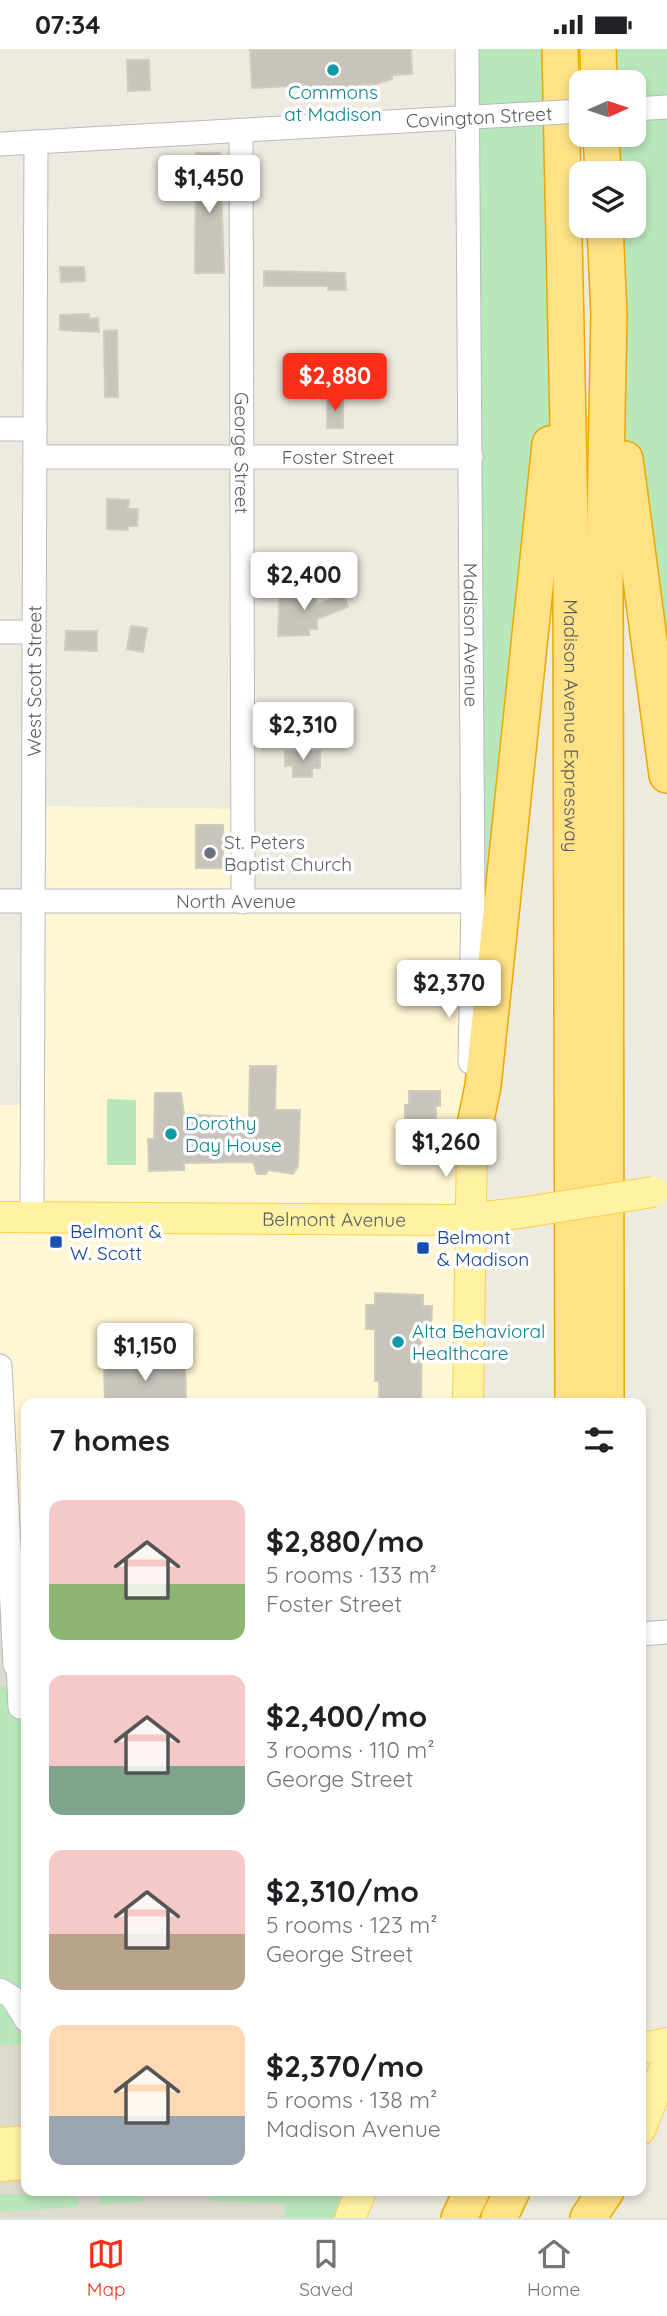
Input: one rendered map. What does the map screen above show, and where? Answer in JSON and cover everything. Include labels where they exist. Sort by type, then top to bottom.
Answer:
[{"type":"highway","name":"Madison Avenue Expressway","points":[[560,49],[571,566],[572,1398]]},
{"type":"highway","points":[[598,49],[599,70]]},
{"type":"highway","name":"Madison Avenue Expressway","points":[[606,238],[609,315],[606,518],[606,1398]]},
{"type":"highway","points":[[472,1139],[483,1086],[565,291]]},
{"type":"highway","points":[[609,315],[631,517],[667,775]]},
{"type":"highway","points":[[459,2218],[470,2196]]},
{"type":"highway","points":[[499,2218],[510,2196]]},
{"type":"highway","points":[[588,2218],[603,2196]]},
{"type":"main road","name":"Madison Avenue","points":[[468,1398],[472,1139]]},
{"type":"main road","name":"Belmont Avenue","points":[[0,1217],[470,1220],[660,1191]]},
{"type":"main road","points":[[646,2048],[667,2043]]},
{"type":"main road","points":[[646,2115],[667,2062]]},
{"type":"main road","points":[[0,2143],[21,2141]]},
{"type":"main road","points":[[0,2166],[21,2164]]},
{"type":"street","name":"Madison Avenue","points":[[467,49],[471,457],[472,1139]]},
{"type":"street","points":[[646,108],[664,107]]},
{"type":"street","name":"Covington Street","points":[[0,144],[569,112]]},
{"type":"street","name":"George Street","points":[[241,131],[243,902]]},
{"type":"street","name":"West Scott Street","points":[[32,1218],[36,142]]},
{"type":"street","points":[[0,429],[35,429]]},
{"type":"street","name":"Foster Street","points":[[35,457],[471,457]]},
{"type":"street","points":[[0,632],[34,632]]},
{"type":"street","name":"North Avenue","points":[[0,901],[473,901]]},
{"type":"street","points":[[0,1366],[15,1665],[20,1707]]},
{"type":"street","points":[[646,1634],[667,1632]]},
{"type":"street","points":[[0,1990],[12,1997],[21,2012]]},
{"type":"street","points":[[607,2218],[614,2196]]},
{"type":"shaded area","points":[[34,806],[243,809],[243,901],[473,901],[468,1398],[21,1398],[21,1607],[0,1366],[0,1105],[32,1105]]},
{"type":"shaded area","points":[[0,1366],[21,1607],[21,2196],[359,2196],[350,2218],[0,2218]]},
{"type":"green space","points":[[467,49],[560,49],[565,291],[483,1086]]},
{"type":"green space","points":[[598,49],[667,49],[667,775],[622,432],[606,238],[646,238],[646,161],[602,161],[602,147],[646,147],[646,70],[599,70]]},
{"type":"green space","points":[[107,1099],[136,1100],[136,1165],[107,1165]]},
{"type":"green space","points":[[21,1685],[21,2044],[0,2045],[0,1686]]},
{"type":"green space","points":[[0,2195],[77,2196],[78,2207],[0,2212]]},
{"type":"green space","points":[[99,2196],[143,2196],[143,2201],[100,2205]]},
{"type":"green space","points":[[209,2196],[339,2196],[339,2218],[285,2218],[285,2204],[209,2200]]},
{"type":"building","name":"Commons at Madison","points":[[250,49],[411,49],[412,74],[392,75],[392,79],[376,84],[290,90],[290,86],[252,88]]},
{"type":"building","points":[[127,60],[149,60],[150,90],[128,91]]},
{"type":"building","points":[[196,153],[220,153],[224,273],[195,273]]},
{"type":"building","points":[[60,267],[84,267],[85,281],[61,282]]},
{"type":"building","points":[[264,271],[345,273],[346,290],[328,290],[328,286],[264,286]]},
{"type":"building","points":[[89,314],[89,319],[98,318],[99,332],[60,330],[60,315]]},
{"type":"building","points":[[117,330],[118,397],[105,397],[104,331]]},
{"type":"building","points":[[327,397],[343,397],[343,428],[327,428]]},
{"type":"building","points":[[107,499],[129,500],[128,509],[138,509],[137,526],[128,526],[128,530],[107,529]]},
{"type":"building","points":[[308,589],[308,596],[316,596],[316,605],[343,595],[348,607],[317,619],[317,629],[309,629],[309,635],[278,636],[280,590]]},
{"type":"building","points":[[131,626],[147,628],[143,652],[127,649]]},
{"type":"building","points":[[66,631],[97,631],[97,651],[65,650]]},
{"type":"building","points":[[285,751],[320,751],[320,768],[312,768],[312,777],[293,777],[293,765],[285,766]]},
{"type":"building","name":"St. Peters Baptist Church","points":[[196,825],[223,825],[223,868],[196,868]]},
{"type":"building","points":[[250,1066],[276,1066],[275,1110],[300,1110],[298,1166],[293,1174],[268,1170],[266,1174],[257,1174],[253,1162],[184,1163],[184,1170],[149,1171],[148,1139],[154,1139],[155,1093],[181,1093],[184,1114],[249,1118]]},
{"type":"building","points":[[409,1091],[440,1091],[440,1106],[436,1106],[436,1147],[405,1147],[405,1105],[409,1105]]},
{"type":"building","name":"Alta Behavioral Healthcare","points":[[375,1293],[423,1295],[423,1306],[432,1306],[431,1330],[422,1330],[421,1398],[379,1398],[379,1381],[375,1381],[375,1329],[366,1329],[366,1305],[375,1305]]},
{"type":"building","points":[[185,1362],[186,1398],[105,1398],[104,1364]]},
{"type":"place","name":"Commons at Madison","points":[[333,70]]},
{"type":"place","name":"St. Peters Baptist Church","points":[[210,853]]},
{"type":"place","name":"Dorothy Day House","points":[[171,1134]]},
{"type":"place","name":"Belmont & W. Scott","points":[[56,1242]]},
{"type":"place","name":"Belmont & Madison","points":[[423,1248]]},
{"type":"place","name":"Alta Behavioral Healthcare","points":[[398,1342]]}]
